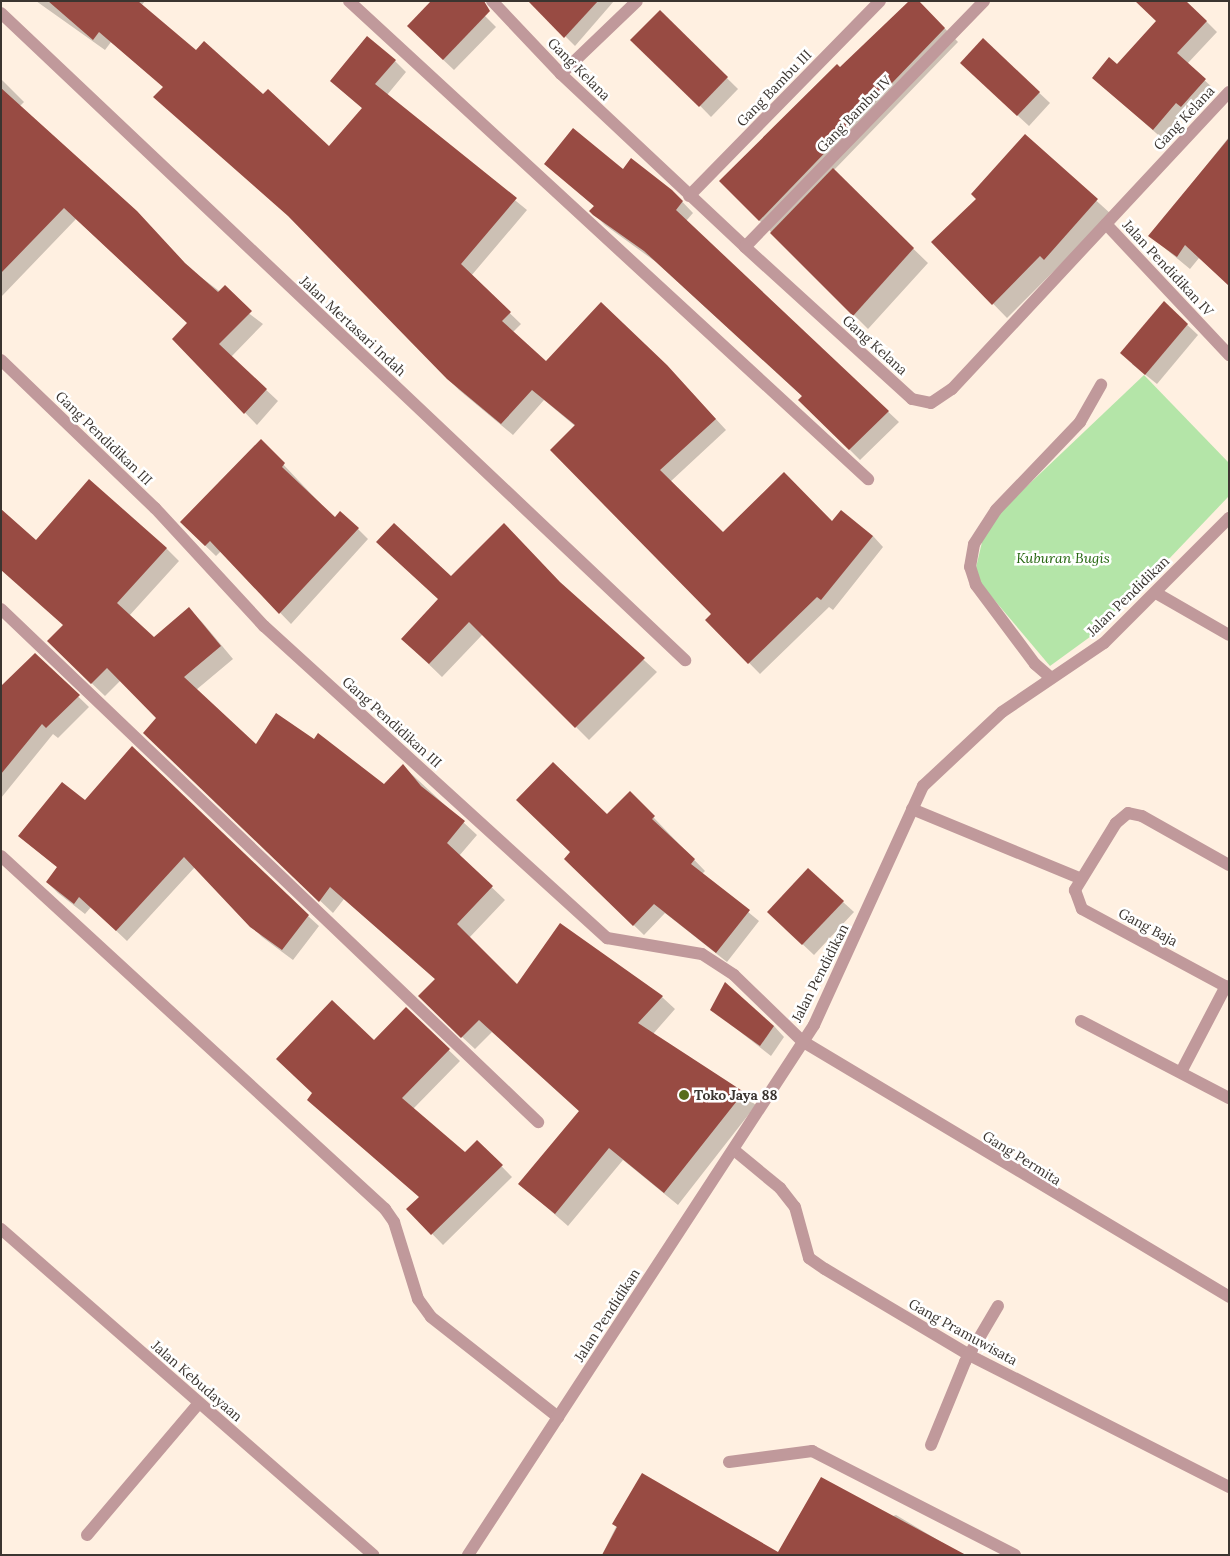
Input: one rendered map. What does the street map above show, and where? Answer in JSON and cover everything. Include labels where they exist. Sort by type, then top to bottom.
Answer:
[{"type":"street","points":[[349,1],[868,479]]},
{"type":"street","name":"Gang Kelana","points":[[492,1],[561,74],[745,247],[912,399],[931,403],[952,389],[1229,92]]},
{"type":"street","points":[[561,74],[637,1]]},
{"type":"street","name":"Gang Bambu III","points":[[690,196],[880,1]]},
{"type":"street","name":"Gang Bambu IV","points":[[745,247],[984,1]]},
{"type":"street","name":"Jalan Mertasari Indah","points":[[1,13],[685,660]]},
{"type":"street","name":"Jalan Pendidikan IV","points":[[1106,224],[1229,355]]},
{"type":"street","name":"Gang Pendidikan III","points":[[1,360],[154,508],[264,626],[607,938],[702,954],[734,975],[802,1041]]},
{"type":"street","points":[[1050,677],[1035,664],[976,585],[970,567],[974,544],[996,510],[1080,422],[1101,385]]},
{"type":"street","name":"Jalan Pendidikan","points":[[468,1555],[734,1150],[802,1041],[868,911],[923,786],[951,758],[1050,677],[1104,643],[1229,518]]},
{"type":"street","points":[[1156,593],[1229,635]]},
{"type":"street","points":[[1,609],[538,1122]]},
{"type":"street","points":[[912,809],[1079,878]]},
{"type":"street","name":"Gang Baja","points":[[1227,987],[1082,909],[1076,901],[1079,878],[1116,822],[1128,813],[1142,816],[1229,866]]},
{"type":"street","points":[[1,856],[385,1208],[394,1222],[418,1299],[431,1317],[558,1417]]},
{"type":"street","points":[[1181,1072],[1227,987]]},
{"type":"street","points":[[1081,1021],[1229,1098]]},
{"type":"street","name":"Gang Permita","points":[[802,1041],[1057,1198],[1229,1297]]},
{"type":"street","name":"Gang Pramuwisata","points":[[734,1150],[780,1188],[795,1207],[809,1258],[969,1355],[1229,1487]]},
{"type":"street","name":"Jalan Kebudayaan","points":[[1,1229],[373,1555]]},
{"type":"street","points":[[931,1445],[969,1355],[998,1306]]},
{"type":"street","points":[[87,1535],[199,1403]]},
{"type":"street","points":[[729,1462],[812,1450],[1016,1555]]},
{"type":"green space","name":"Kuburan Bugis","points":[[1144,375],[1229,463],[1229,496],[1105,626],[1050,666],[974,576],[986,525]]},
{"type":"building","points":[[48,1],[138,1],[196,50],[204,41],[263,94],[268,89],[329,146],[362,108],[330,81],[367,36],[396,60],[375,84],[517,198],[461,264],[511,312],[502,321],[546,361],[601,302],[667,365],[716,419],[660,470],[723,532],[784,472],[832,521],[841,510],[873,536],[821,600],[817,597],[748,664],[705,620],[711,614],[550,450],[575,425],[532,390],[501,424],[447,379],[288,216],[153,97],[163,87],[99,32],[93,40]]},
{"type":"building","points":[[431,1],[484,1],[490,11],[443,60],[407,26]]},
{"type":"building","points":[[528,1],[598,1],[564,38]]},
{"type":"building","points":[[909,1],[919,1],[945,28],[759,221],[719,181],[837,64],[840,67]]},
{"type":"building","points":[[1135,1],[1186,1],[1207,21],[1177,53],[1206,79],[1181,107],[1176,103],[1153,130],[1092,78],[1109,57],[1117,64],[1156,21]]},
{"type":"building","points":[[660,10],[728,77],[699,107],[630,40]]},
{"type":"building","points":[[983,38],[1040,92],[1017,116],[960,63]]},
{"type":"building","points":[[1,88],[137,211],[185,263],[218,292],[225,285],[252,311],[219,344],[267,389],[244,414],[172,339],[187,323],[64,208],[1,273]]},
{"type":"building","points":[[573,128],[623,169],[631,158],[672,190],[683,201],[676,210],[889,411],[849,450],[798,400],[802,396],[644,251],[593,215],[589,211],[594,206],[544,164]]},
{"type":"building","points":[[1025,134],[1098,199],[1044,260],[1040,256],[992,305],[931,242],[976,199],[971,194]]},
{"type":"building","points":[[1229,138],[1229,286],[1185,245],[1177,257],[1148,236]]},
{"type":"building","points":[[833,168],[914,248],[853,316],[770,233]]},
{"type":"building","points":[[1164,301],[1188,324],[1145,375],[1120,353]]},
{"type":"building","points":[[261,439],[285,463],[282,467],[335,517],[340,511],[359,528],[279,614],[210,541],[205,546],[180,522]]},
{"type":"building","points":[[89,479],[167,548],[117,603],[154,637],[189,607],[221,646],[184,677],[256,744],[276,713],[314,739],[318,733],[384,784],[403,764],[421,786],[465,821],[447,843],[493,886],[457,924],[517,984],[560,923],[663,996],[638,1023],[744,1092],[664,1193],[609,1148],[555,1214],[518,1184],[579,1111],[479,1020],[461,1038],[418,996],[435,979],[330,887],[319,902],[143,733],[156,718],[107,668],[91,684],[47,641],[63,625],[1,570],[1,509],[36,540]]},
{"type":"building","points":[[394,523],[451,576],[504,523],[560,582],[645,658],[575,728],[469,622],[429,664],[401,639],[438,599],[376,542]]},
{"type":"building","points":[[35,653],[80,695],[46,728],[42,724],[1,774],[1,686]]},
{"type":"building","points":[[132,746],[309,915],[282,950],[250,927],[184,857],[116,931],[79,897],[74,904],[46,882],[57,867],[18,836],[62,782],[85,800]]},
{"type":"building","points":[[553,762],[607,814],[630,791],[655,816],[652,819],[695,859],[691,864],[750,910],[716,953],[654,904],[633,926],[564,859],[570,852],[516,800]]},
{"type":"building","points":[[808,868],[844,901],[802,945],[767,912]]},
{"type":"building","points":[[725,982],[774,1026],[760,1046],[710,1010]]},
{"type":"building","points":[[332,1000],[374,1040],[406,1007],[450,1049],[402,1098],[465,1152],[477,1140],[503,1165],[431,1235],[406,1209],[419,1197],[307,1100],[312,1093],[276,1059]]},
{"type":"building","points":[[642,1473],[778,1552],[821,1477],[966,1555],[602,1555],[617,1527],[612,1524]]},
{"type":"place","name":"Toko Jaya 88","points":[[684,1095]]}]
